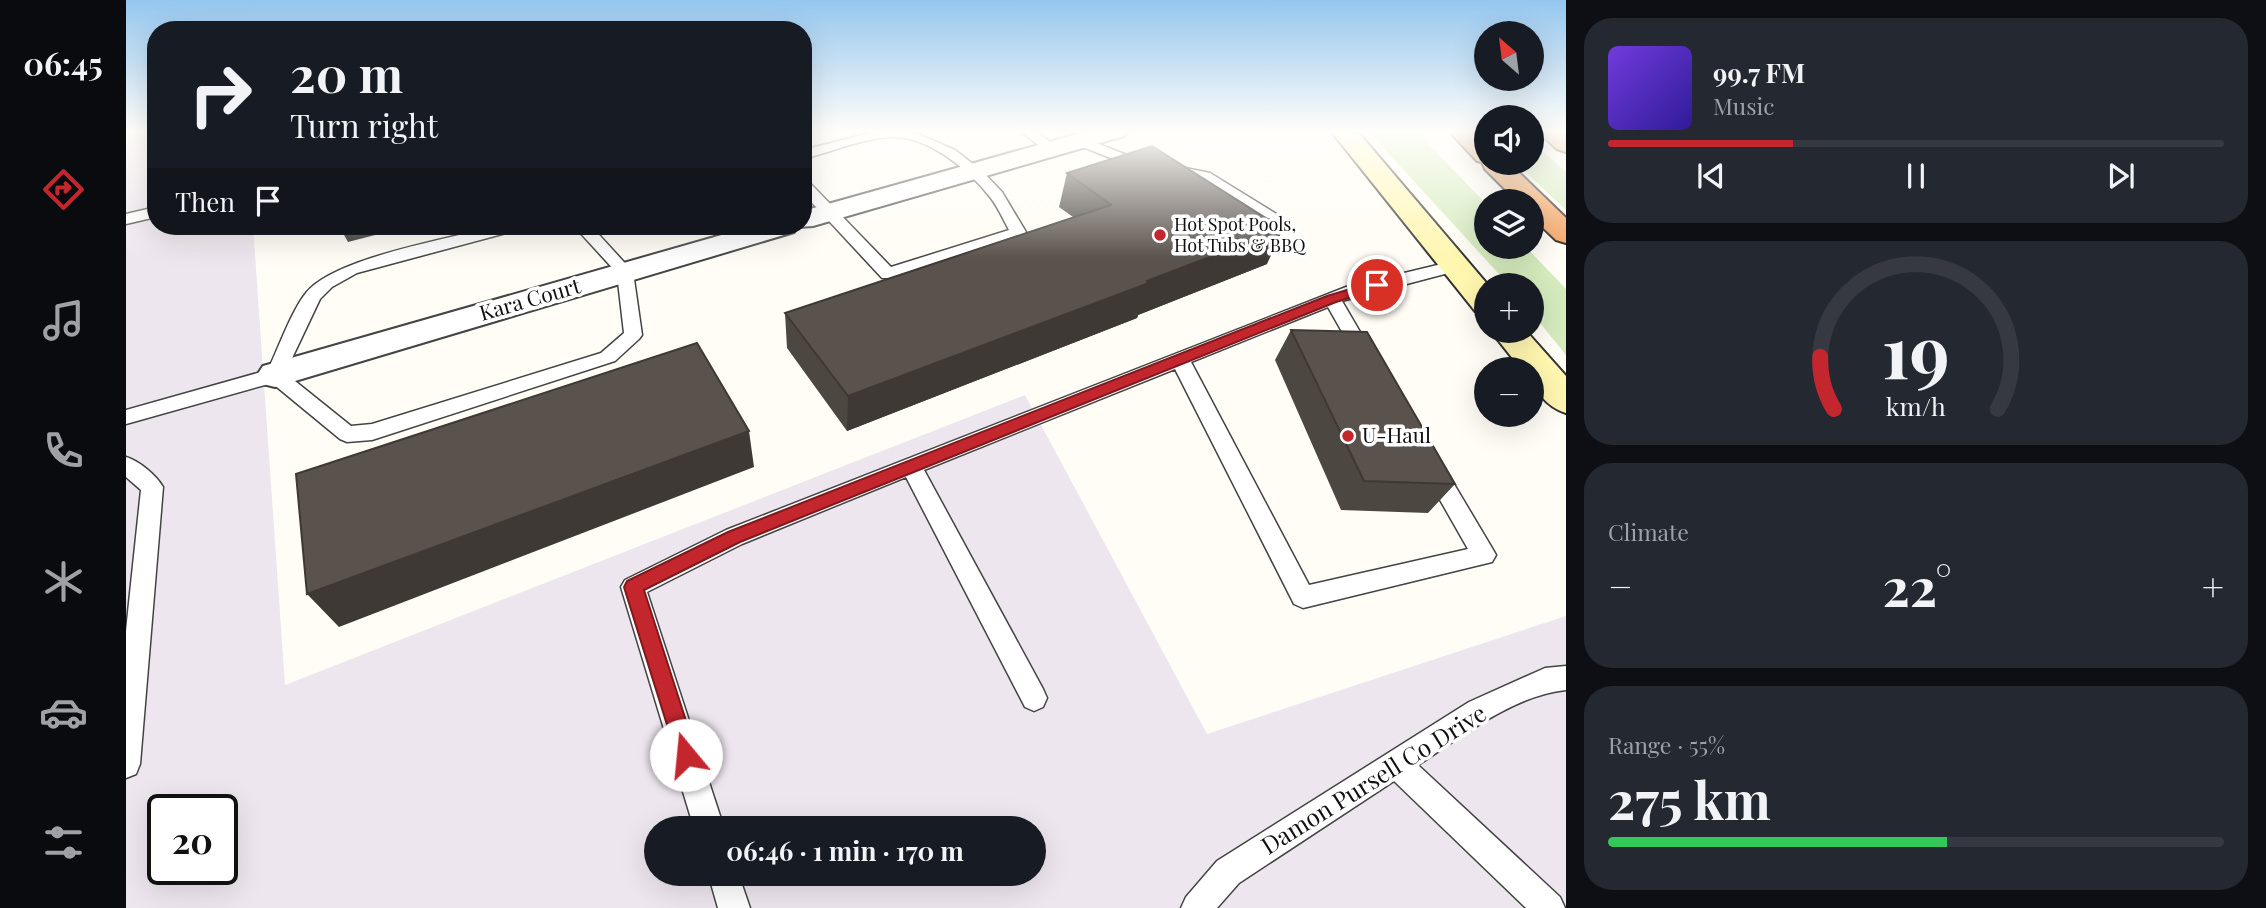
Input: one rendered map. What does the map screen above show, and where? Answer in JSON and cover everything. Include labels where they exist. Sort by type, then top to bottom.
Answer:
[{"type":"highway","points":[[1506,175],[1566,234]]},
{"type":"main road","points":[[1379,173],[1474,290]]},
{"type":"main road","points":[[1518,343],[1566,400]]},
{"type":"street","points":[[812,217],[962,173]]},
{"type":"street","name":"Kara Court","points":[[275,374],[753,235]]},
{"type":"lane","points":[[812,193],[888,274],[1018,232],[998,196],[977,173]]},
{"type":"lane","points":[[1192,173],[1205,176],[1270,215]]},
{"type":"lane","points":[[126,219],[147,214]]},
{"type":"lane","points":[[126,417],[275,374],[312,296],[326,282],[351,269],[481,235]]},
{"type":"lane","points":[[275,374],[347,434],[372,432],[608,357],[633,335],[625,272],[590,235]]},
{"type":"lane","points":[[705,816],[634,587],[734,537],[1352,291],[1454,266]]},
{"type":"lane","points":[[1332,299],[1373,369]]},
{"type":"lane","points":[[1181,359],[1304,597],[1484,555],[1422,450]]},
{"type":"lane","points":[[126,465],[152,487],[126,764]]},
{"type":"lane","points":[[911,466],[1034,698]]},
{"type":"lane","name":"Damon Pursell Co Drive","points":[[1197,908],[1228,872],[1478,711],[1545,680],[1566,678]]},
{"type":"lane","points":[[1396,764],[1549,908]]},
{"type":"lane","points":[[727,886],[734,908]]},
{"type":"shaded area","points":[[126,173],[147,173],[147,235],[254,235],[285,685],[1025,395],[1207,734],[1566,616],[1566,908],[126,908]]},
{"type":"green space","points":[[1407,173],[1457,173],[1474,191],[1474,247]]},
{"type":"green space","points":[[1544,173],[1566,173],[1566,210],[1529,175]]},
{"type":"green space","points":[[1485,259],[1537,259],[1566,289],[1566,355],[1544,328],[1544,273],[1498,273]]},
{"type":"building","points":[[1068,173],[1195,173],[1283,229],[1147,281],[1149,283],[848,396],[785,313],[1111,205]]},
{"type":"building","points":[[1291,330],[1367,332],[1455,484],[1364,481]]},
{"type":"building","points":[[697,343],[749,431],[307,594],[296,474]]},
{"type":"place","name":"Hot Spot Pools, Hot Tubs & BBQ","points":[[1160,235]]},
{"type":"place","name":"U-Haul","points":[[1348,436]]},
{"type":"route","points":[[686,755],[634,587],[734,537],[1352,291],[1377,285]]}]
